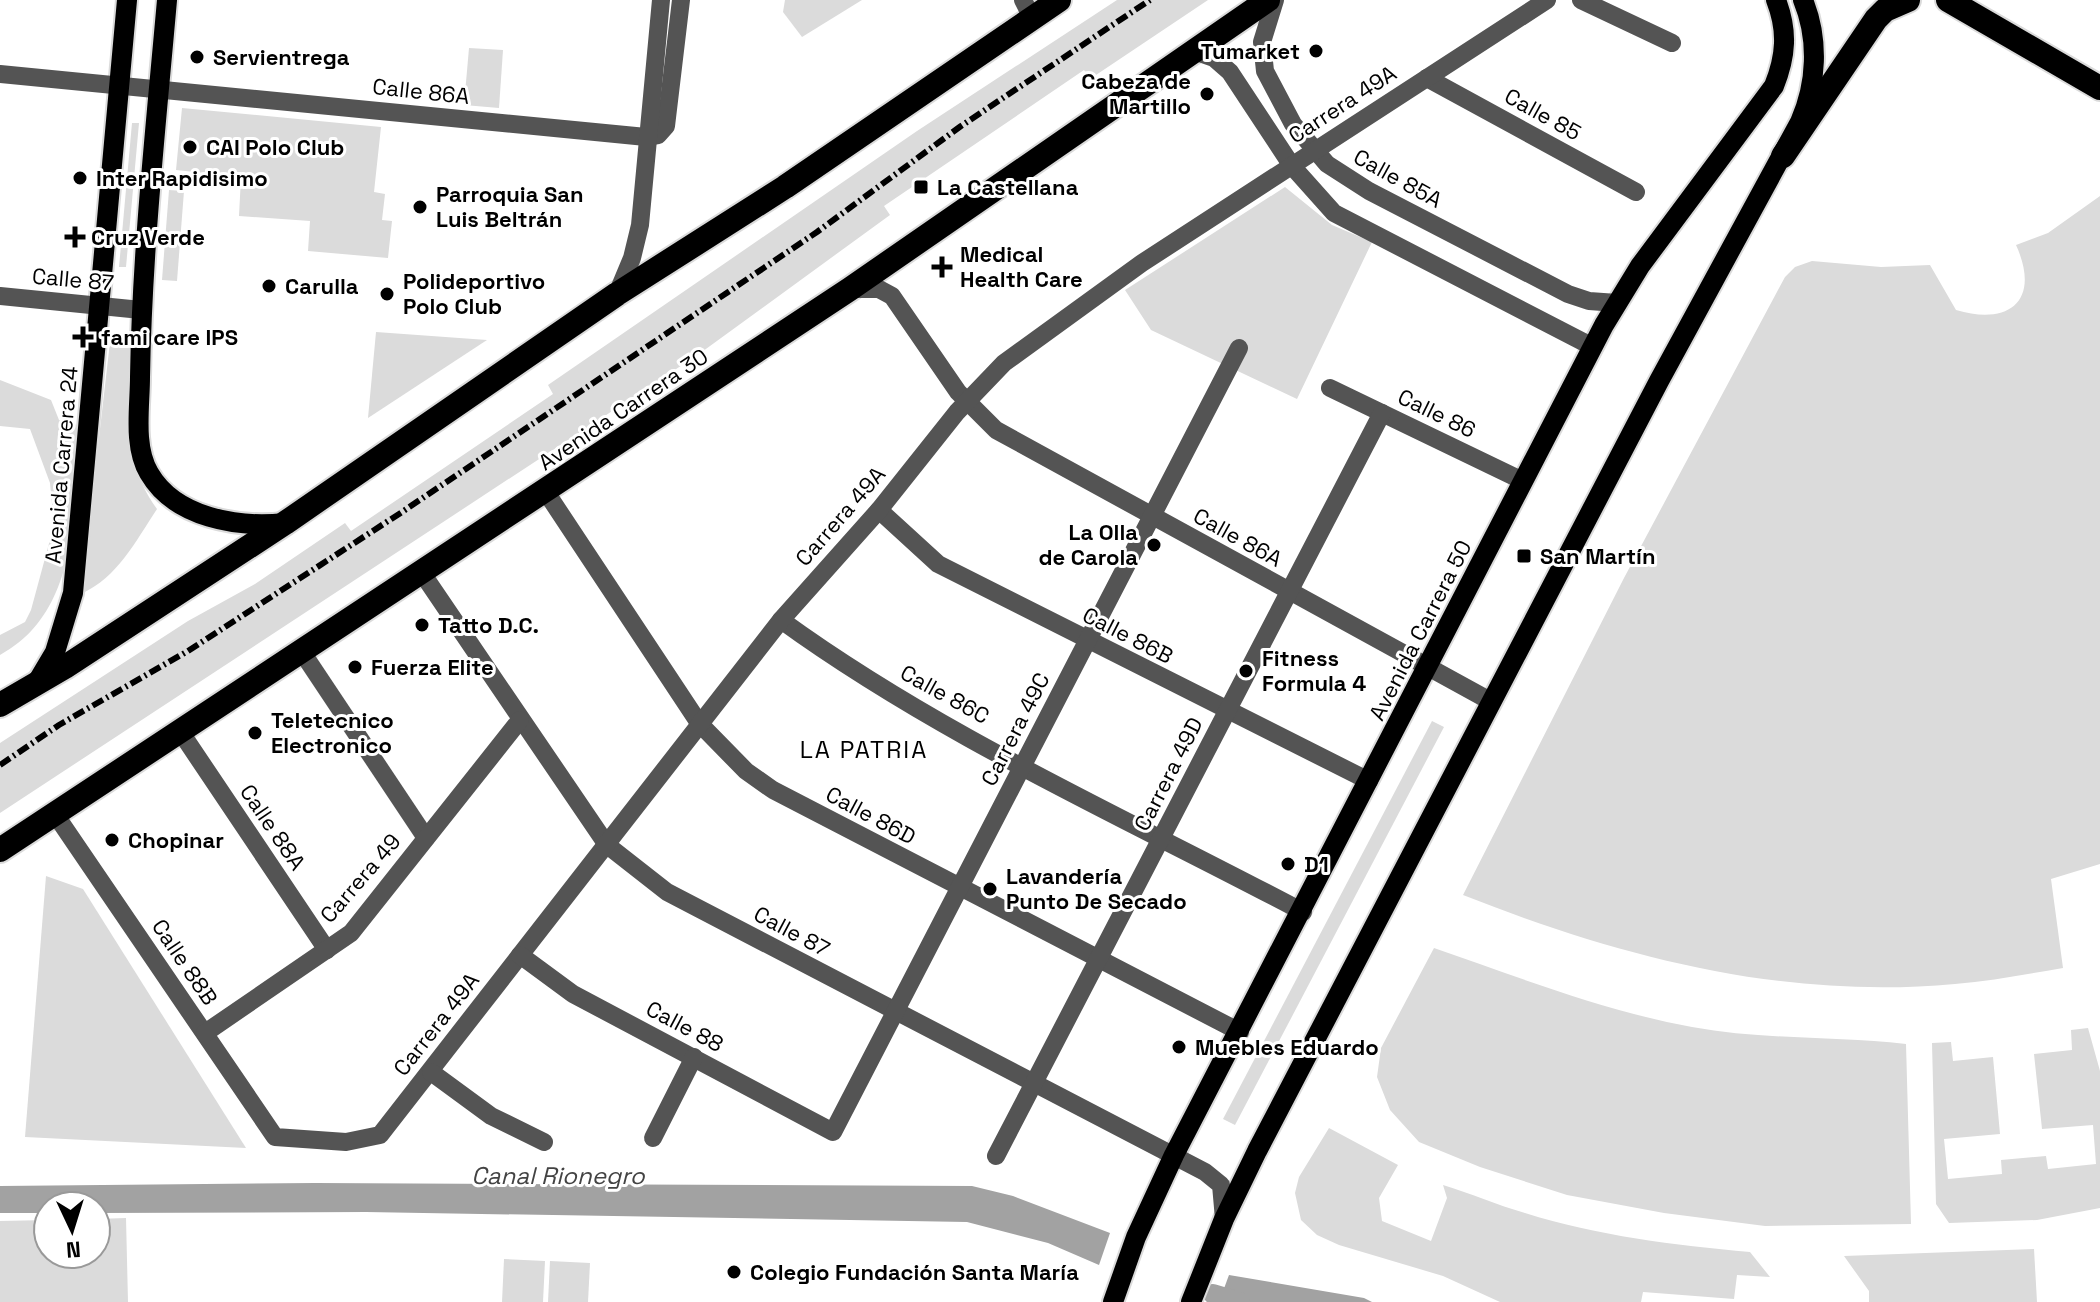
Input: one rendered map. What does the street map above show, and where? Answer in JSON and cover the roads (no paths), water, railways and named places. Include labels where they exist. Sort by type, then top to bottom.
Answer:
[{"type":"highway","points":[[0,707],[285,523],[617,294],[785,187],[1027,9],[1059,0]]},
{"type":"highway","name":"Avenida Carrera 30","points":[[0,850],[850,289],[1268,0]]},
{"type":"highway","points":[[1783,156],[1876,19],[1885,10],[1908,0]]},
{"type":"highway","points":[[1948,0],[2100,88]]},
{"type":"main road","name":"Avenida Carrera 24","points":[[34,687],[55,652],[73,593],[127,0]]},
{"type":"main road","points":[[167,0],[141,310],[140,440],[148,472],[167,494],[201,513],[239,523],[285,523]]},
{"type":"main road","name":"Avenida Carrera 50","points":[[1113,1302],[1136,1237],[1174,1155],[1303,912],[1593,347],[1617,303],[1677,214],[1774,86],[1782,67],[1785,37],[1776,0]]},
{"type":"main road","points":[[1191,1302],[1224,1219],[1659,381],[1783,156],[1807,105],[1811,90],[1813,31],[1803,0]]},
{"type":"street","points":[[617,294],[632,258],[640,225],[661,0]]},
{"type":"street","points":[[646,137],[658,135],[666,126],[681,0]]},
{"type":"street","name":"Calle 85A","points":[[1275,0],[1262,42],[1265,71],[1293,124],[1314,151],[1342,176],[1568,294],[1589,301],[1617,303]]},
{"type":"street","name":"Carrera 49A","points":[[275,1137],[346,1142],[370,1140],[380,1135],[781,620],[879,510],[967,403],[1021,349],[1142,263],[1547,0]]},
{"type":"street","points":[[1581,0],[1672,43]]},
{"type":"street","points":[[1194,51],[1214,58],[1230,72],[1292,166],[1316,196],[1352,224],[1593,347]]},
{"type":"street","name":"Calle 86A","points":[[0,74],[646,137]]},
{"type":"street","name":"Calle 85","points":[[1427,78],[1636,192]]},
{"type":"street","points":[[850,289],[879,289],[892,296],[967,403]]},
{"type":"street","name":"Calle 87","points":[[0,296],[141,310]]},
{"type":"street","name":"Carrera 49C","points":[[833,1132],[1239,348]]},
{"type":"street","name":"Calle 86","points":[[1330,388],[1523,481]]},
{"type":"street","name":"Calle 86A","points":[[967,403],[996,430],[1492,702]]},
{"type":"street","name":"Carrera 49D","points":[[996,1156],[1382,413]]},
{"type":"street","name":"Calle 86D","points":[[546,492],[699,723],[746,771],[773,790],[959,889],[1240,1032]]},
{"type":"street","name":"Calle 86B","points":[[879,510],[938,564],[1087,642],[1369,781]]},
{"type":"street","name":"Calle 87","points":[[422,573],[607,845],[667,892],[1174,1155],[1221,1185],[1224,1219]]},
{"type":"street","name":"Calle 86C","points":[[781,620],[845,666],[1023,765],[1303,912]]},
{"type":"street","points":[[302,652],[426,838]]},
{"type":"street","name":"Carrera 49","points":[[205,1033],[351,933],[520,720]]},
{"type":"street","name":"Calle 88A","points":[[180,731],[327,950]]},
{"type":"street","name":"Calle 88B","points":[[55,814],[275,1137]]},
{"type":"street","name":"Calle 88","points":[[520,955],[573,994],[833,1132]]},
{"type":"street","points":[[653,1138],[694,1057]]},
{"type":"street","points":[[431,1072],[491,1116],[544,1142]]},
{"type":"waterway","name":"Canal Rionegro","points":[[1213,1294],[1240,1302]]},
{"type":"railway","points":[[0,765],[59,725],[188,651],[402,512],[817,232],[961,126],[1150,0]]},
{"type":"place","name":"Tumarket","points":[[1316,51]]},
{"type":"place","name":"Servientrega","points":[[197,57]]},
{"type":"place","name":"Cabeza de Martillo","points":[[1207,94]]},
{"type":"place","name":"CAI Polo Club","points":[[190,147]]},
{"type":"place","name":"Inter Rapidisimo","points":[[80,178]]},
{"type":"place","name":"La Castellana","points":[[921,187]]},
{"type":"place","name":"Parroquia San Luis Beltrán","points":[[420,207]]},
{"type":"place","name":"Cruz Verde","points":[[75,237]]},
{"type":"place","name":"Medical Health Care","points":[[942,267]]},
{"type":"place","name":"Carulla","points":[[269,286]]},
{"type":"place","name":"Polideportivo Polo Club","points":[[387,294]]},
{"type":"place","name":"fami care IPS","points":[[83,337]]},
{"type":"place","name":"La Olla de Carola","points":[[1154,545]]},
{"type":"place","name":"San Martín","points":[[1524,556]]},
{"type":"place","name":"Tatto D.C.","points":[[422,625]]},
{"type":"place","name":"Fuerza Elite","points":[[355,667]]},
{"type":"place","name":"Fitness Formula 4","points":[[1246,671]]},
{"type":"place","name":"Teletecnico Electronico","points":[[255,733]]},
{"type":"place","name":"Chopinar","points":[[112,840]]},
{"type":"place","name":"D1","points":[[1288,864]]},
{"type":"place","name":"Lavandería Punto De Secado","points":[[990,889]]},
{"type":"place","name":"Muebles Eduardo","points":[[1179,1047]]},
{"type":"place","name":"Colegio Fundación Santa María","points":[[734,1272]]},
{"type":"district","name":"LA PATRIA","points":[[864,749]]}]
